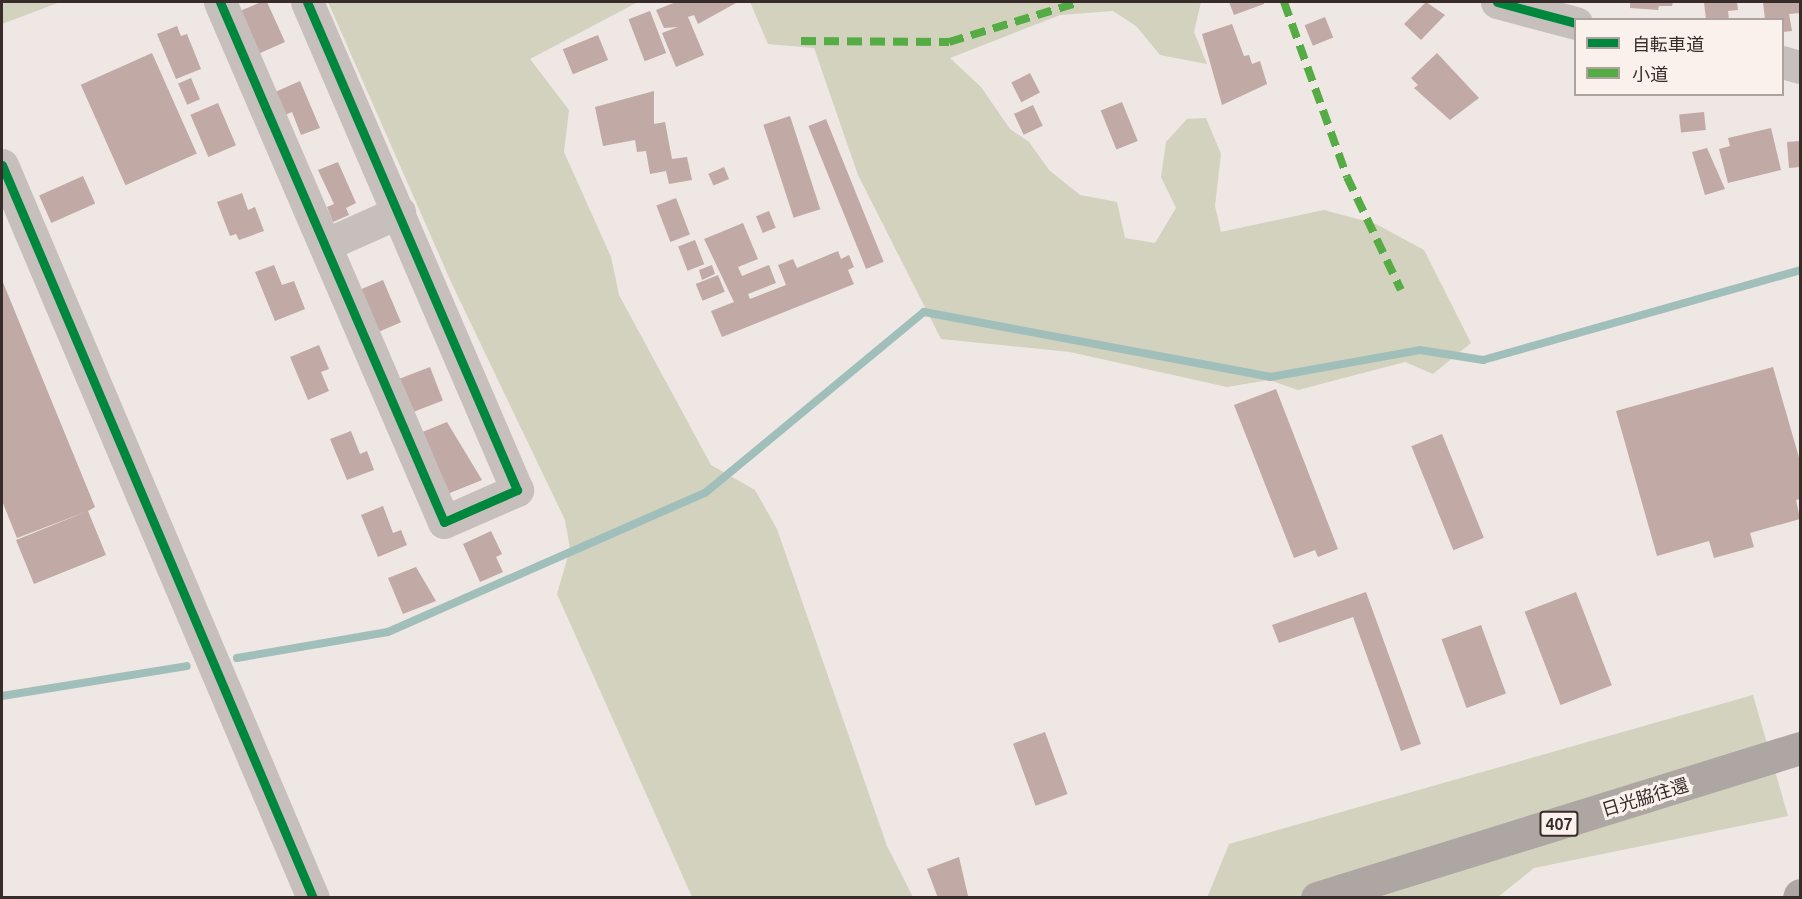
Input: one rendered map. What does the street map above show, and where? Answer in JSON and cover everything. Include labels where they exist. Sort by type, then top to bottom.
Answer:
[{"type":"highway","name":"日光脇往還","points":[[1317,897],[1800,748]]},
{"type":"highway","points":[[1753,764],[1800,776]]},
{"type":"street","points":[[220,2],[327,243],[444,522],[517,490],[307,2]]},
{"type":"street","points":[[1497,2],[1574,22]]},
{"type":"street","points":[[1784,63],[1800,67]]},
{"type":"street","points":[[2,165],[313,897]]},
{"type":"street","points":[[327,243],[399,212]]},
{"type":"green space","points":[[2,2],[60,2],[2,24]]},
{"type":"green space","points":[[328,2],[638,2],[530,59],[569,110],[564,152],[611,257],[619,295],[711,465],[755,490],[777,529],[887,846],[913,897],[692,897],[557,594],[570,549],[565,520],[452,284]]},
{"type":"green space","points":[[750,2],[1201,2],[1194,32],[1207,64],[1160,55],[1136,26],[1113,11],[1060,15],[950,58],[981,87],[1010,129],[1029,142],[1049,170],[1080,195],[1117,202],[1125,238],[1155,243],[1176,208],[1161,177],[1166,142],[1187,119],[1206,118],[1221,154],[1215,206],[1221,232],[1324,210],[1376,224],[1424,250],[1471,343],[1433,374],[1405,362],[1298,390],[1269,380],[1227,387],[1070,352],[941,339],[858,175],[814,48],[768,44]]},
{"type":"green space","points":[[1753,695],[1788,816],[1534,868],[1498,897],[1207,898],[1229,844]]},
{"type":"building","points":[[261,2],[267,2],[285,42],[258,54],[240,11]]},
{"type":"building","points":[[676,2],[736,3],[698,24],[694,15],[688,17],[704,55],[676,67],[662,33],[678,27],[664,28],[656,10]]},
{"type":"building","points":[[1229,2],[1264,2],[1264,4],[1234,15]]},
{"type":"building","points":[[1426,2],[1445,15],[1421,40],[1404,24]]},
{"type":"building","points":[[1630,2],[1673,2],[1672,6],[1659,6],[1658,10],[1630,8]]},
{"type":"building","points":[[1704,2],[1737,2],[1738,10],[1728,11],[1729,18],[1706,18]]},
{"type":"building","points":[[1763,2],[1800,2],[1800,13],[1789,14],[1792,31],[1784,32],[1784,18],[1765,18]]},
{"type":"building","points":[[650,11],[666,53],[645,61],[629,19]]},
{"type":"building","points":[[1325,17],[1333,37],[1313,46],[1305,25]]},
{"type":"building","points":[[1232,24],[1244,56],[1249,55],[1252,64],[1260,61],[1267,84],[1222,105],[1202,34]]},
{"type":"building","points":[[177,26],[181,36],[187,34],[201,69],[176,79],[157,34]]},
{"type":"building","points":[[598,35],[608,60],[573,74],[563,49]]},
{"type":"building","points":[[152,53],[197,153],[125,185],[81,85]]},
{"type":"building","points":[[1437,53],[1479,98],[1450,120],[1414,88],[1418,85],[1411,78]]},
{"type":"building","points":[[1030,73],[1040,93],[1021,102],[1011,83]]},
{"type":"building","points":[[191,78],[200,99],[187,105],[178,83]]},
{"type":"building","points":[[300,81],[320,128],[301,135],[292,112],[285,115],[275,92]]},
{"type":"building","points":[[654,91],[654,124],[665,122],[672,159],[687,157],[692,180],[669,184],[666,171],[650,174],[646,151],[637,152],[635,140],[603,146],[595,107]]},
{"type":"building","points":[[1122,102],[1138,141],[1116,150],[1101,111]]},
{"type":"building","points":[[218,103],[236,145],[208,157],[190,115]]},
{"type":"building","points":[[1033,105],[1043,126],[1024,135],[1014,114]]},
{"type":"building","points":[[1704,112],[1706,130],[1681,133],[1679,115]]},
{"type":"building","points":[[790,116],[820,209],[794,218],[763,125]]},
{"type":"building","points":[[826,119],[884,262],[866,269],[808,126]]},
{"type":"building","points":[[1771,128],[1781,170],[1728,183],[1719,149],[1730,146],[1728,138]]},
{"type":"building","points":[[1800,141],[1800,167],[1789,168],[1787,142]]},
{"type":"building","points":[[1707,148],[1725,189],[1705,195],[1692,152]]},
{"type":"building","points":[[338,162],[356,203],[346,208],[349,215],[333,222],[327,207],[334,204],[318,170]]},
{"type":"building","points":[[724,167],[729,179],[713,186],[708,174]]},
{"type":"building","points":[[83,176],[95,203],[51,223],[39,196]]},
{"type":"building","points":[[242,193],[248,210],[255,207],[264,231],[239,240],[236,234],[230,236],[217,202]]},
{"type":"building","points":[[676,198],[690,234],[670,242],[656,206]]},
{"type":"building","points":[[769,211],[776,228],[763,233],[756,216]]},
{"type":"building","points":[[743,223],[758,259],[738,267],[742,276],[769,265],[776,283],[748,294],[750,299],[786,285],[778,265],[793,259],[797,268],[838,251],[841,259],[849,255],[854,267],[848,270],[854,284],[722,337],[711,311],[734,302],[704,239]]},
{"type":"building","points":[[695,240],[704,264],[688,271],[678,246]]},
{"type":"building","points":[[274,265],[282,285],[294,281],[305,309],[275,321],[255,272]]},
{"type":"building","points":[[712,265],[715,274],[702,280],[699,270]]},
{"type":"building","points":[[718,275],[725,292],[702,301],[696,284]]},
{"type":"building","points":[[2,280],[95,507],[17,538],[2,501]]},
{"type":"building","points":[[383,280],[401,322],[374,334],[356,291]]},
{"type":"building","points":[[319,345],[329,369],[321,372],[329,391],[308,400],[290,357]]},
{"type":"building","points":[[430,367],[443,401],[411,413],[398,379]]},
{"type":"building","points":[[1773,367],[1800,461],[1800,499],[1796,500],[1800,519],[1750,533],[1754,547],[1714,558],[1709,541],[1657,556],[1616,411]]},
{"type":"building","points":[[1276,389],[1338,549],[1318,557],[1315,550],[1294,558],[1234,405]]},
{"type":"building","points":[[447,422],[482,480],[445,495],[420,433]]},
{"type":"building","points":[[351,431],[360,454],[367,451],[374,470],[347,480],[330,439]]},
{"type":"building","points":[[1442,434],[1484,538],[1453,550],[1411,446]]},
{"type":"building","points":[[383,506],[393,533],[401,530],[407,545],[378,557],[361,515]]},
{"type":"building","points":[[88,511],[106,555],[34,584],[16,540]]},
{"type":"building","points":[[491,531],[502,554],[496,557],[503,572],[480,582],[463,544]]},
{"type":"building","points":[[416,567],[436,601],[403,614],[388,578]]},
{"type":"building","points":[[1366,592],[1421,744],[1401,751],[1353,617],[1279,643],[1272,625]]},
{"type":"building","points":[[1576,592],[1612,685],[1560,705],[1525,612]]},
{"type":"building","points":[[1481,625],[1506,694],[1467,708],[1442,639]]},
{"type":"building","points":[[1045,732],[1068,794],[1036,806],[1013,744]]},
{"type":"building","points":[[959,857],[968,896],[938,898],[927,869]]},
{"type":"waterway","points":[[237,658],[388,632],[705,493],[924,312],[1270,377],[1420,350],[1483,360],[1800,270]]},
{"type":"waterway","points":[[2,696],[187,666]]},
{"type":"marked path","points":[[801,41],[949,42],[1080,2]]},
{"type":"marked path","points":[[1284,2],[1347,177],[1401,290]]},
{"type":"cycle path","points":[[220,2],[444,522],[517,490],[307,2]]},
{"type":"cycle path","points":[[1497,2],[1574,22]]},
{"type":"cycle path","points":[[2,165],[313,898]]}]
